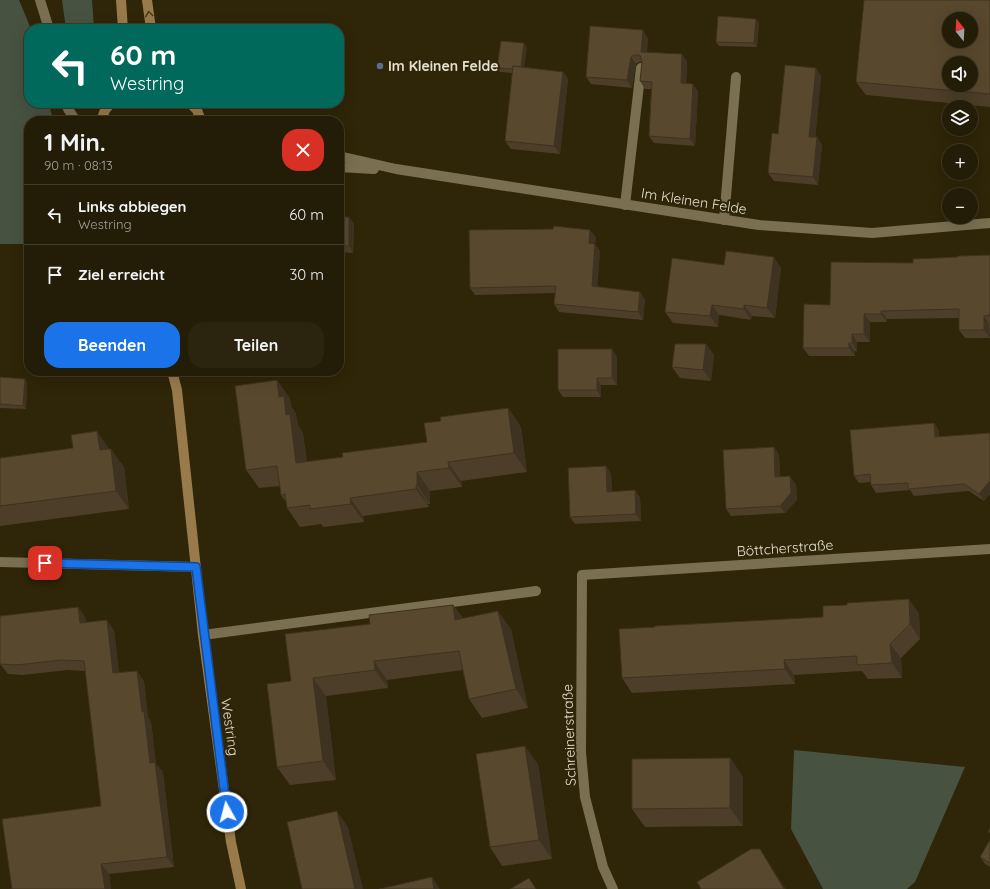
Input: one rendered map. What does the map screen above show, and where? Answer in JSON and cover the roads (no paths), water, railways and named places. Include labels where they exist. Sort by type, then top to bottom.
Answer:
[{"type":"street","points":[[40,0],[47,24]]},
{"type":"street","points":[[121,0],[123,24]]},
{"type":"street","points":[[146,0],[149,24]]},
{"type":"street","points":[[625,205],[641,68]]},
{"type":"street","points":[[724,220],[736,77]]},
{"type":"street","name":"Im Kleinen Felde","points":[[344,157],[396,169],[759,225],[872,233],[990,223]]},
{"type":"street","name":"Im Kleinen Felde","points":[[344,167],[396,169]]},
{"type":"street","name":"Westring","points":[[173,376],[177,390],[203,635],[231,842],[241,889]]},
{"type":"street","name":"Westring","points":[[177,390],[178,376]]},
{"type":"street","name":"Böttcherstraße","points":[[582,575],[990,548]]},
{"type":"street","points":[[0,562],[196,567]]},
{"type":"street","name":"Schreinerstraße","points":[[582,575],[581,752],[586,797],[603,867],[613,889]]},
{"type":"street","points":[[203,635],[536,591]]},
{"type":"place","name":"Im Kleinen Felde","points":[[380,66]]}]
